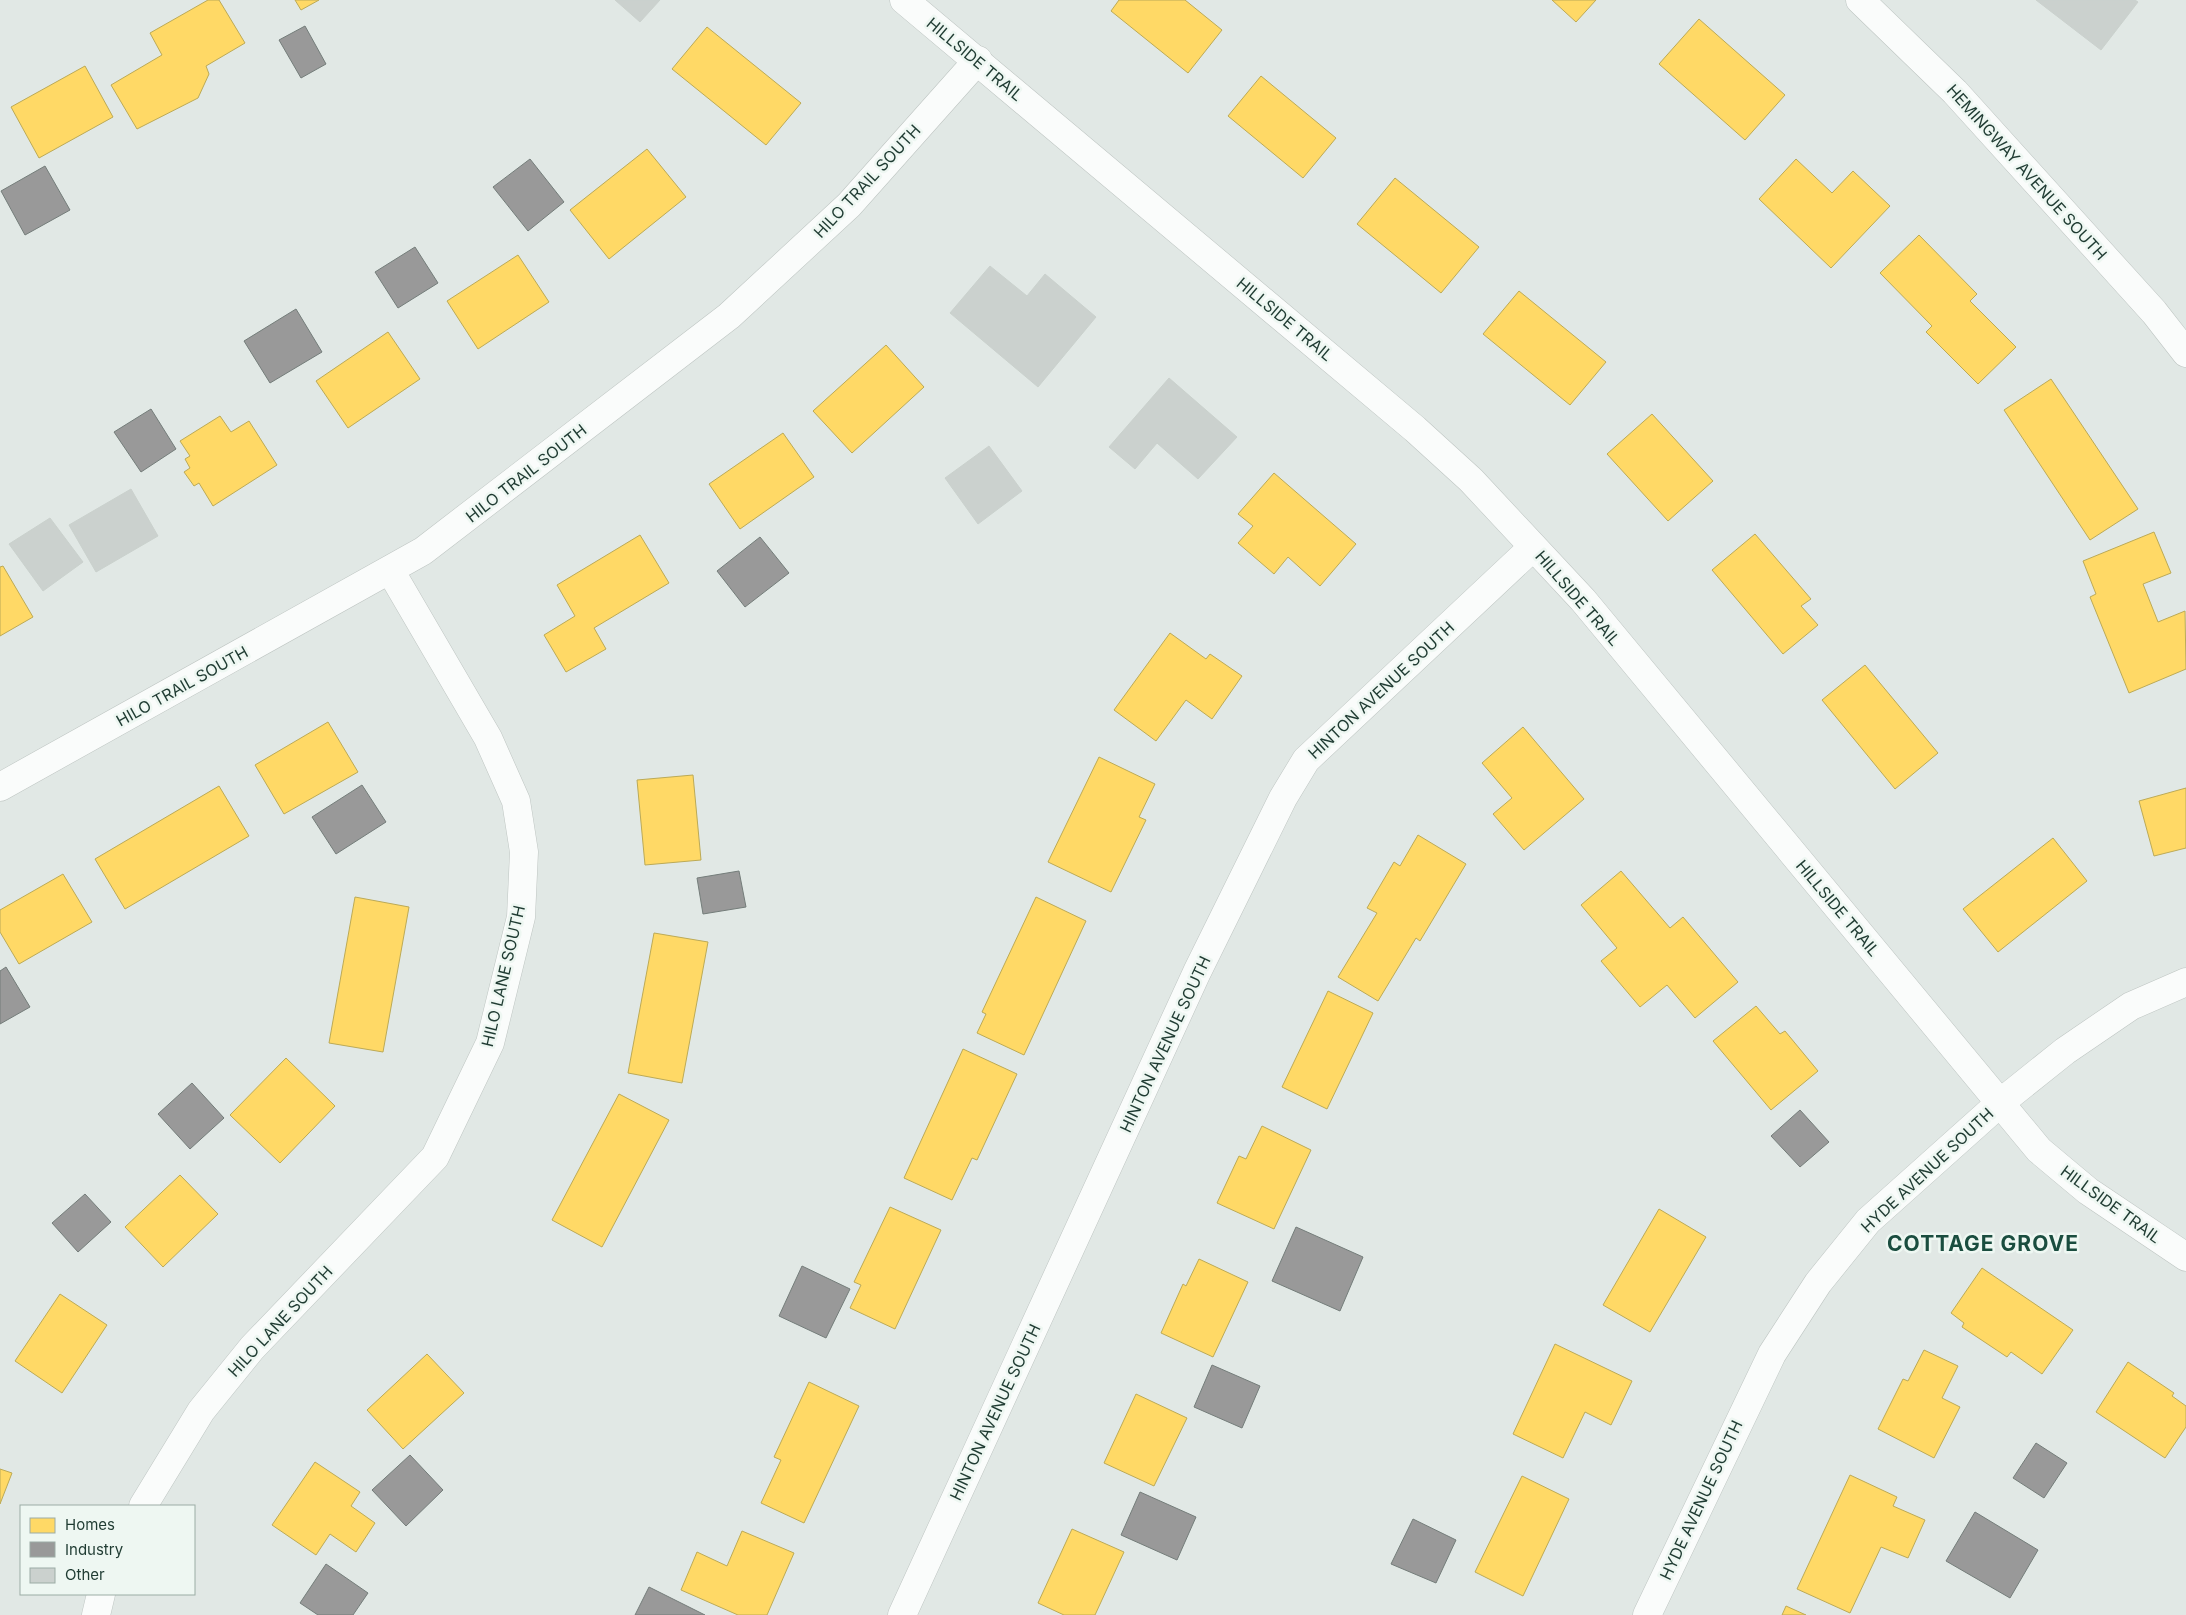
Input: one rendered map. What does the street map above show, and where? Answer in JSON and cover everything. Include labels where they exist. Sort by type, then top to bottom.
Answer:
[{"type":"street","name":"HILLSIDE TRAIL","points":[[904,0],[978,60],[1415,429],[1471,480],[1583,600],[2039,1150],[2088,1191],[2186,1258]]},
{"type":"street","name":"HEMINGWAY AVENUE SOUTH","points":[[1860,0],[1955,92],[2154,312],[2186,353]]},
{"type":"street","name":"HILO TRAIL SOUTH","points":[[0,787],[423,552],[729,316],[849,205],[978,60]]},
{"type":"street","name":"HINTON AVENUE SOUTH","points":[[902,1615],[1197,972],[1283,798],[1306,760],[1534,547]]},
{"type":"street","name":"HILO LANE SOUTH","points":[[144,1505],[201,1411],[252,1348],[435,1157],[490,1044],[521,917],[524,852],[516,801],[488,738],[390,570]]},
{"type":"street","name":"HYDE AVENUE SOUTH","points":[[1647,1615],[1772,1354],[1818,1283],[1868,1221],[2000,1103],[2065,1051],[2131,1006],[2186,982]]},
{"type":"street","points":[[96,1615],[100,1595]]},
{"type":"building: Homes","points":[[208,0],[219,0],[245,43],[206,66],[209,74],[198,98],[137,129],[111,85],[162,55],[150,33]]},
{"type":"building: Homes","points":[[295,0],[319,0],[301,10]]},
{"type":"building: Homes","points":[[1119,0],[1185,0],[1222,30],[1188,73],[1111,11]]},
{"type":"building: Homes","points":[[1552,0],[1596,0],[1576,22]]},
{"type":"building: Homes","points":[[1699,19],[1785,95],[1745,140],[1659,64]]},
{"type":"building: Homes","points":[[707,27],[801,103],[766,145],[672,69]]},
{"type":"building: Homes","points":[[85,66],[113,117],[39,158],[11,107]]},
{"type":"building: Homes","points":[[1261,76],[1336,138],[1303,178],[1228,116]]},
{"type":"building: Homes","points":[[647,149],[686,197],[609,259],[570,210]]},
{"type":"building: Homes","points":[[1796,159],[1832,193],[1853,171],[1890,206],[1831,268],[1759,199]]},
{"type":"building: Homes","points":[[1395,178],[1479,247],[1441,293],[1357,224]]},
{"type":"building: Homes","points":[[1919,235],[1977,294],[1970,301],[2016,347],[1978,384],[1926,332],[1932,326],[1880,273]]},
{"type":"building: Homes","points":[[518,255],[549,302],[478,349],[447,301]]},
{"type":"building: Homes","points":[[1519,291],[1606,362],[1570,405],[1483,334]]},
{"type":"building: Homes","points":[[388,332],[420,379],[348,428],[316,381]]},
{"type":"building: Homes","points":[[886,345],[924,387],[852,453],[813,411]]},
{"type":"building: Homes","points":[[2051,379],[2138,509],[2090,540],[2004,410]]},
{"type":"building: Homes","points":[[1652,414],[1713,481],[1668,521],[1607,454]]},
{"type":"building: Homes","points":[[220,416],[231,432],[249,421],[277,465],[213,506],[199,483],[194,486],[184,472],[190,468],[185,459],[190,456],[180,441]]},
{"type":"building: Homes","points":[[783,433],[814,477],[740,529],[709,484]]},
{"type":"building: Homes","points":[[1274,473],[1356,544],[1320,586],[1288,557],[1274,574],[1238,543],[1253,526],[1238,514]]},
{"type":"building: Homes","points":[[2154,532],[2171,573],[2143,584],[2158,622],[2185,611],[2186,669],[2129,693],[2090,597],[2096,594],[2083,561]]},
{"type":"building: Homes","points":[[1755,534],[1811,599],[1801,606],[1818,625],[1783,654],[1712,570]]},
{"type":"building: Homes","points":[[640,535],[669,583],[594,628],[606,649],[566,672],[544,635],[575,616],[557,585]]},
{"type":"building: Homes","points":[[3,566],[33,617],[0,636],[0,567]]},
{"type":"building: Homes","points":[[1170,633],[1206,659],[1210,654],[1242,676],[1212,719],[1186,700],[1156,741],[1114,710]]},
{"type":"building: Homes","points":[[1865,665],[1938,753],[1895,789],[1822,700]]},
{"type":"building: Homes","points":[[328,722],[358,772],[284,814],[255,765]]},
{"type":"building: Homes","points":[[1523,727],[1584,799],[1524,850],[1493,814],[1512,798],[1482,763]]},
{"type":"building: Homes","points":[[1099,757],[1155,784],[1139,817],[1146,820],[1111,892],[1048,862]]},
{"type":"building: Homes","points":[[693,775],[701,860],[645,865],[637,780]]},
{"type":"building: Homes","points":[[219,786],[249,836],[125,909],[95,859]]},
{"type":"building: Homes","points":[[2186,788],[2186,848],[2154,856],[2139,801]]},
{"type":"building: Homes","points":[[1418,835],[1466,864],[1420,941],[1416,938],[1378,1001],[1338,977],[1377,913],[1367,908],[1394,862],[1400,866]]},
{"type":"building: Homes","points":[[2053,838],[2087,881],[1998,952],[1963,909]]},
{"type":"building: Homes","points":[[1621,871],[1670,928],[1683,917],[1738,982],[1695,1018],[1667,985],[1640,1007],[1601,961],[1617,948],[1581,905]]},
{"type":"building: Homes","points":[[63,874],[92,922],[19,964],[0,932],[0,910]]},
{"type":"building: Homes","points":[[355,897],[409,907],[383,1052],[329,1043]]},
{"type":"building: Homes","points":[[1036,897],[1086,921],[1024,1055],[977,1033],[986,1014],[982,1012]]},
{"type":"building: Homes","points":[[654,933],[708,942],[682,1083],[628,1073]]},
{"type":"building: Homes","points":[[1328,991],[1373,1013],[1327,1109],[1282,1087]]},
{"type":"building: Homes","points":[[1756,1006],[1780,1034],[1785,1031],[1818,1071],[1771,1110],[1713,1041]]},
{"type":"building: Homes","points":[[963,1049],[1017,1074],[977,1160],[972,1158],[952,1200],[904,1178]]},
{"type":"building: Homes","points":[[286,1058],[335,1106],[280,1163],[230,1115]]},
{"type":"building: Homes","points":[[619,1094],[669,1120],[602,1247],[552,1220]]},
{"type":"building: Homes","points":[[1262,1126],[1311,1150],[1274,1229],[1217,1203],[1239,1156],[1246,1159]]},
{"type":"building: Homes","points":[[180,1175],[218,1214],[163,1267],[125,1227]]},
{"type":"building: Homes","points":[[890,1207],[941,1230],[895,1329],[850,1308],[861,1285],[854,1282]]},
{"type":"building: Homes","points":[[1659,1209],[1706,1237],[1650,1332],[1603,1305]]},
{"type":"building: Homes","points":[[1199,1259],[1248,1282],[1213,1357],[1161,1333],[1183,1284],[1186,1286]]},
{"type":"building: Homes","points":[[1982,1268],[2073,1330],[2042,1374],[2011,1352],[2007,1357],[1962,1327],[1964,1323],[1951,1313]]},
{"type":"building: Homes","points":[[60,1294],[107,1325],[62,1393],[15,1361]]},
{"type":"building: Homes","points":[[1555,1344],[1632,1381],[1611,1425],[1585,1412],[1563,1458],[1513,1434]]},
{"type":"building: Homes","points":[[1924,1350],[1958,1366],[1942,1398],[1960,1407],[1934,1458],[1878,1429],[1903,1379],[1908,1381]]},
{"type":"building: Homes","points":[[427,1354],[464,1393],[403,1449],[367,1410]]},
{"type":"building: Homes","points":[[2128,1362],[2174,1393],[2172,1396],[2186,1406],[2186,1427],[2165,1458],[2096,1412]]},
{"type":"building: Homes","points":[[809,1382],[859,1406],[804,1523],[761,1503],[781,1460],[774,1457]]},
{"type":"building: Homes","points":[[1136,1394],[1187,1418],[1154,1486],[1104,1463]]},
{"type":"building: Homes","points":[[315,1462],[360,1492],[351,1506],[375,1523],[356,1552],[330,1534],[316,1555],[272,1525]]},
{"type":"building: Homes","points":[[0,1469],[12,1473],[0,1504]]},
{"type":"building: Homes","points":[[1850,1475],[1897,1497],[1893,1506],[1925,1520],[1908,1558],[1881,1547],[1850,1613],[1797,1589]]},
{"type":"building: Homes","points":[[1522,1476],[1569,1499],[1523,1596],[1475,1572]]},
{"type":"building: Homes","points":[[1072,1529],[1124,1552],[1095,1615],[1064,1615],[1038,1603]]},
{"type":"building: Homes","points":[[742,1531],[794,1553],[767,1615],[738,1615],[681,1590],[697,1552],[727,1566]]},
{"type":"building: Homes","points":[[1786,1606],[1806,1615],[1782,1615]]},
{"type":"building: Industry","points":[[305,26],[326,64],[301,78],[279,40]]},
{"type":"building: Industry","points":[[530,159],[564,202],[528,231],[493,187]]},
{"type":"building: Industry","points":[[45,166],[70,210],[25,235],[1,191]]},
{"type":"building: Industry","points":[[415,247],[438,283],[398,308],[375,272]]},
{"type":"building: Industry","points":[[296,309],[322,352],[270,383],[244,341]]},
{"type":"building: Industry","points":[[151,409],[176,449],[141,472],[114,432]]},
{"type":"building: Industry","points":[[760,537],[789,573],[745,607],[717,571]]},
{"type":"building: Industry","points":[[362,785],[386,822],[336,854],[312,817]]},
{"type":"building: Industry","points":[[739,871],[746,907],[703,914],[697,878]]},
{"type":"building: Industry","points":[[6,967],[30,1007],[0,1024],[0,971]]},
{"type":"building: Industry","points":[[192,1083],[224,1118],[190,1149],[158,1114]]},
{"type":"building: Industry","points":[[1800,1110],[1829,1142],[1800,1167],[1771,1136]]},
{"type":"building: Industry","points":[[85,1194],[111,1222],[78,1252],[52,1223]]},
{"type":"building: Industry","points":[[1296,1227],[1363,1257],[1340,1311],[1272,1281]]},
{"type":"building: Industry","points":[[802,1266],[850,1289],[826,1338],[779,1316]]},
{"type":"building: Industry","points":[[1212,1365],[1260,1386],[1242,1428],[1194,1407]]},
{"type":"building: Industry","points":[[2036,1443],[2067,1463],[2044,1498],[2013,1478]]},
{"type":"building: Industry","points":[[410,1455],[443,1490],[406,1526],[372,1490]]},
{"type":"building: Industry","points":[[1140,1492],[1196,1517],[1177,1560],[1121,1535]]},
{"type":"building: Industry","points":[[1975,1512],[2038,1550],[2010,1598],[1946,1561]]},
{"type":"building: Industry","points":[[1413,1519],[1456,1540],[1436,1583],[1391,1564]]},
{"type":"building: Industry","points":[[326,1564],[368,1593],[353,1615],[318,1615],[300,1603]]},
{"type":"building: Industry","points":[[649,1587],[705,1615],[635,1615]]},
{"type":"building: Other","points":[[615,0],[660,0],[640,22]]},
{"type":"building: Other","points":[[2036,0],[2135,0],[2138,2],[2101,50]]},
{"type":"building: Other","points":[[990,266],[1027,296],[1045,274],[1096,317],[1038,387],[950,313]]},
{"type":"building: Other","points":[[1169,378],[1237,437],[1198,479],[1157,443],[1135,469],[1109,447]]},
{"type":"building: Other","points":[[989,446],[1022,491],[978,524],[945,478]]},
{"type":"building: Other","points":[[131,489],[158,536],[96,572],[69,525]]},
{"type":"building: Other","points":[[50,518],[83,562],[43,591],[9,544]]},
{"type":"district","name":"COTTAGE GROVE","points":[[1983,1243]]}]
